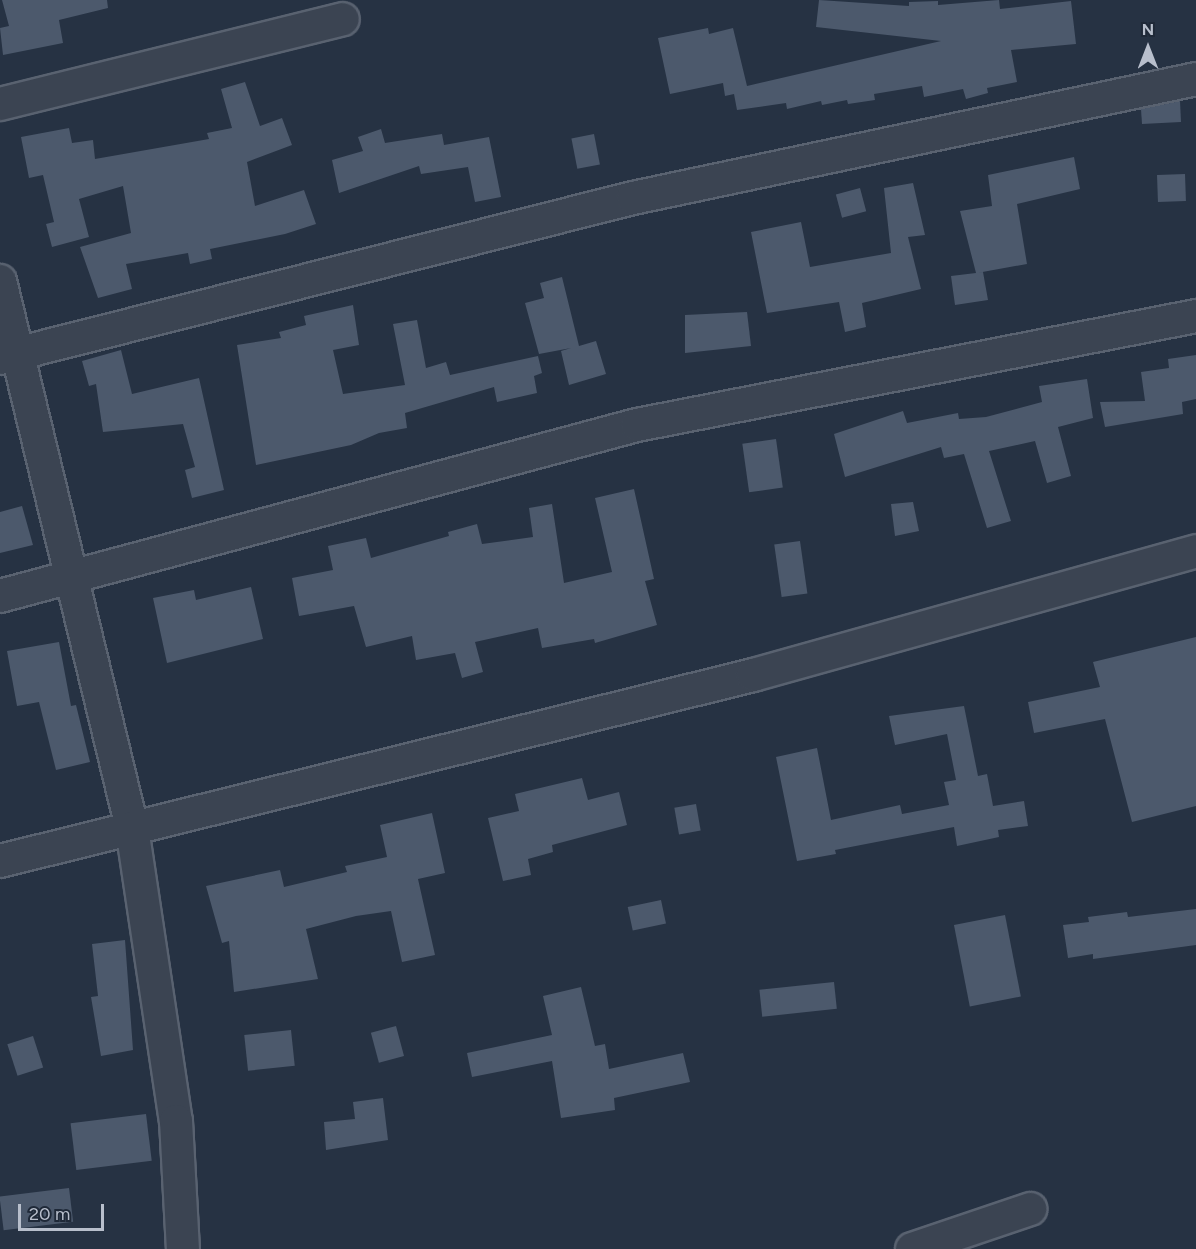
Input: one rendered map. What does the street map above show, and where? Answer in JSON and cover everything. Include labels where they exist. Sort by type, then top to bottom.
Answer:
[{"type":"street","points":[[0,104],[343,19]]},
{"type":"street","points":[[8,356],[633,198],[1196,79]]},
{"type":"street","points":[[0,281],[8,356],[72,579],[132,828],[176,1121],[183,1249]]},
{"type":"street","points":[[0,596],[72,579],[636,425],[1196,316]]},
{"type":"street","points":[[0,861],[753,675],[1196,551]]},
{"type":"street","points":[[912,1249],[1030,1209]]},
{"type":"building","points":[[2,0],[107,0],[108,8],[59,20],[63,43],[3,55],[0,28],[9,26]]},
{"type":"building","points":[[819,0],[909,6],[909,2],[938,1],[938,5],[999,0],[1000,9],[1071,1],[1076,44],[1011,50],[1017,82],[987,88],[988,93],[966,99],[963,89],[924,97],[922,86],[874,94],[875,100],[848,104],[847,100],[822,105],[821,101],[787,109],[786,103],[737,110],[734,94],[725,96],[723,83],[670,94],[658,38],[708,28],[709,34],[733,28],[747,86],[941,41],[816,27]]},
{"type":"building","points":[[245,82],[260,126],[282,118],[292,145],[247,162],[255,206],[304,190],[316,224],[285,234],[210,249],[212,259],[190,264],[188,253],[126,264],[132,289],[98,298],[80,247],[131,233],[123,186],[79,199],[89,237],[52,247],[46,224],[54,222],[43,175],[29,178],[21,137],[69,128],[72,143],[93,140],[95,159],[209,139],[207,133],[232,128],[221,89]]},
{"type":"building","points":[[1180,101],[1181,122],[1142,124],[1141,109]]},
{"type":"building","points":[[381,129],[385,143],[442,134],[444,145],[489,137],[501,197],[475,202],[468,167],[421,174],[419,166],[339,193],[332,160],[363,151],[358,137]]},
{"type":"building","points":[[594,134],[600,164],[577,169],[571,138]]},
{"type":"building","points":[[1074,157],[1080,189],[1017,204],[1027,264],[977,273],[983,272],[988,300],[955,305],[951,276],[976,273],[960,211],[992,206],[988,175]]},
{"type":"building","points":[[1185,174],[1186,201],[1158,202],[1157,175]]},
{"type":"building","points":[[913,183],[925,235],[908,237],[921,289],[862,303],[866,327],[845,332],[839,302],[767,313],[751,232],[801,222],[810,267],[891,253],[884,188]]},
{"type":"building","points":[[860,188],[866,211],[842,218],[836,194]]},
{"type":"building","points":[[562,277],[579,346],[596,341],[606,374],[569,385],[561,351],[571,348],[539,354],[525,303],[544,298],[540,283]]},
{"type":"building","points":[[353,305],[359,345],[333,350],[343,394],[405,385],[393,324],[417,320],[426,368],[446,362],[450,375],[538,356],[542,373],[534,376],[537,393],[497,402],[494,387],[405,413],[407,428],[379,433],[351,445],[256,465],[237,345],[281,338],[279,332],[306,325],[304,316]]},
{"type":"building","points":[[747,312],[751,346],[685,353],[685,315]]},
{"type":"building","points":[[121,350],[132,394],[199,378],[224,490],[192,498],[185,470],[195,467],[183,424],[103,432],[96,384],[89,386],[82,361]]},
{"type":"building","points":[[1196,355],[1196,399],[1182,402],[1183,414],[1105,427],[1100,402],[1145,401],[1141,372],[1169,368],[1168,359]]},
{"type":"building","points":[[1087,379],[1093,418],[1058,427],[1071,476],[1047,483],[1035,441],[989,451],[1011,521],[987,528],[964,454],[944,458],[941,447],[845,477],[834,434],[903,411],[907,423],[958,413],[959,419],[986,417],[1042,402],[1039,386]]},
{"type":"building","points":[[776,439],[783,488],[749,492],[742,444]]},
{"type":"building","points":[[634,489],[654,579],[645,581],[657,625],[595,643],[594,639],[542,648],[538,628],[475,642],[483,672],[462,678],[455,653],[416,660],[412,636],[366,647],[354,606],[299,616],[292,578],[333,570],[328,546],[366,538],[371,558],[449,536],[448,532],[477,524],[482,544],[533,537],[529,508],[552,504],[564,583],[612,572],[595,498]]},
{"type":"building","points":[[913,502],[919,531],[895,536],[891,504]]},
{"type":"building","points":[[22,506],[33,545],[0,553],[0,512]]},
{"type":"building","points":[[800,541],[807,593],[782,597],[774,545]]},
{"type":"building","points":[[251,587],[263,639],[167,663],[153,598],[194,590],[196,600]]},
{"type":"building","points":[[1196,637],[1196,806],[1132,822],[1105,719],[1034,733],[1028,702],[1100,687],[1093,662]]},
{"type":"building","points":[[59,642],[71,706],[76,705],[90,762],[56,770],[39,702],[17,706],[7,651]]},
{"type":"building","points":[[964,706],[978,776],[987,774],[993,806],[1024,801],[1028,826],[998,830],[999,837],[957,846],[954,827],[835,850],[836,854],[797,861],[776,757],[817,748],[831,820],[900,805],[902,814],[949,805],[944,782],[956,780],[947,734],[895,745],[889,716]]},
{"type":"building","points":[[582,778],[588,800],[619,792],[627,825],[552,845],[553,852],[528,859],[531,875],[503,881],[488,818],[519,811],[515,794]]},
{"type":"building","points":[[696,804],[701,831],[679,834],[674,808]]},
{"type":"building","points":[[432,813],[445,873],[418,879],[435,955],[402,962],[391,911],[356,916],[306,929],[318,979],[234,992],[229,941],[222,943],[206,886],[280,870],[284,887],[347,872],[345,866],[387,857],[380,825]]},
{"type":"building","points":[[661,900],[666,923],[633,931],[628,907]]},
{"type":"building","points":[[1196,909],[1196,945],[1093,959],[1093,954],[1068,958],[1063,925],[1089,922],[1088,917],[1127,912],[1128,917]]},
{"type":"building","points":[[1005,915],[1021,996],[970,1006],[954,925]]},
{"type":"building","points":[[125,940],[133,1050],[101,1056],[91,997],[98,996],[92,944]]},
{"type":"building","points":[[834,982],[837,1009],[762,1017],[759,990]]},
{"type":"building","points":[[581,987],[595,1046],[605,1044],[609,1069],[683,1053],[690,1082],[614,1098],[615,1110],[561,1118],[552,1061],[472,1077],[467,1053],[552,1035],[543,996]]},
{"type":"building","points":[[396,1026],[404,1056],[379,1063],[371,1033]]},
{"type":"building","points":[[291,1030],[295,1066],[248,1071],[244,1035]]},
{"type":"building","points":[[33,1036],[43,1067],[18,1076],[7,1044]]},
{"type":"building","points":[[383,1098],[388,1140],[326,1150],[324,1122],[355,1119],[353,1102]]},
{"type":"building","points":[[146,1114],[152,1161],[76,1170],[71,1123]]},
{"type":"building","points":[[69,1188],[73,1222],[4,1230],[0,1196]]}]
